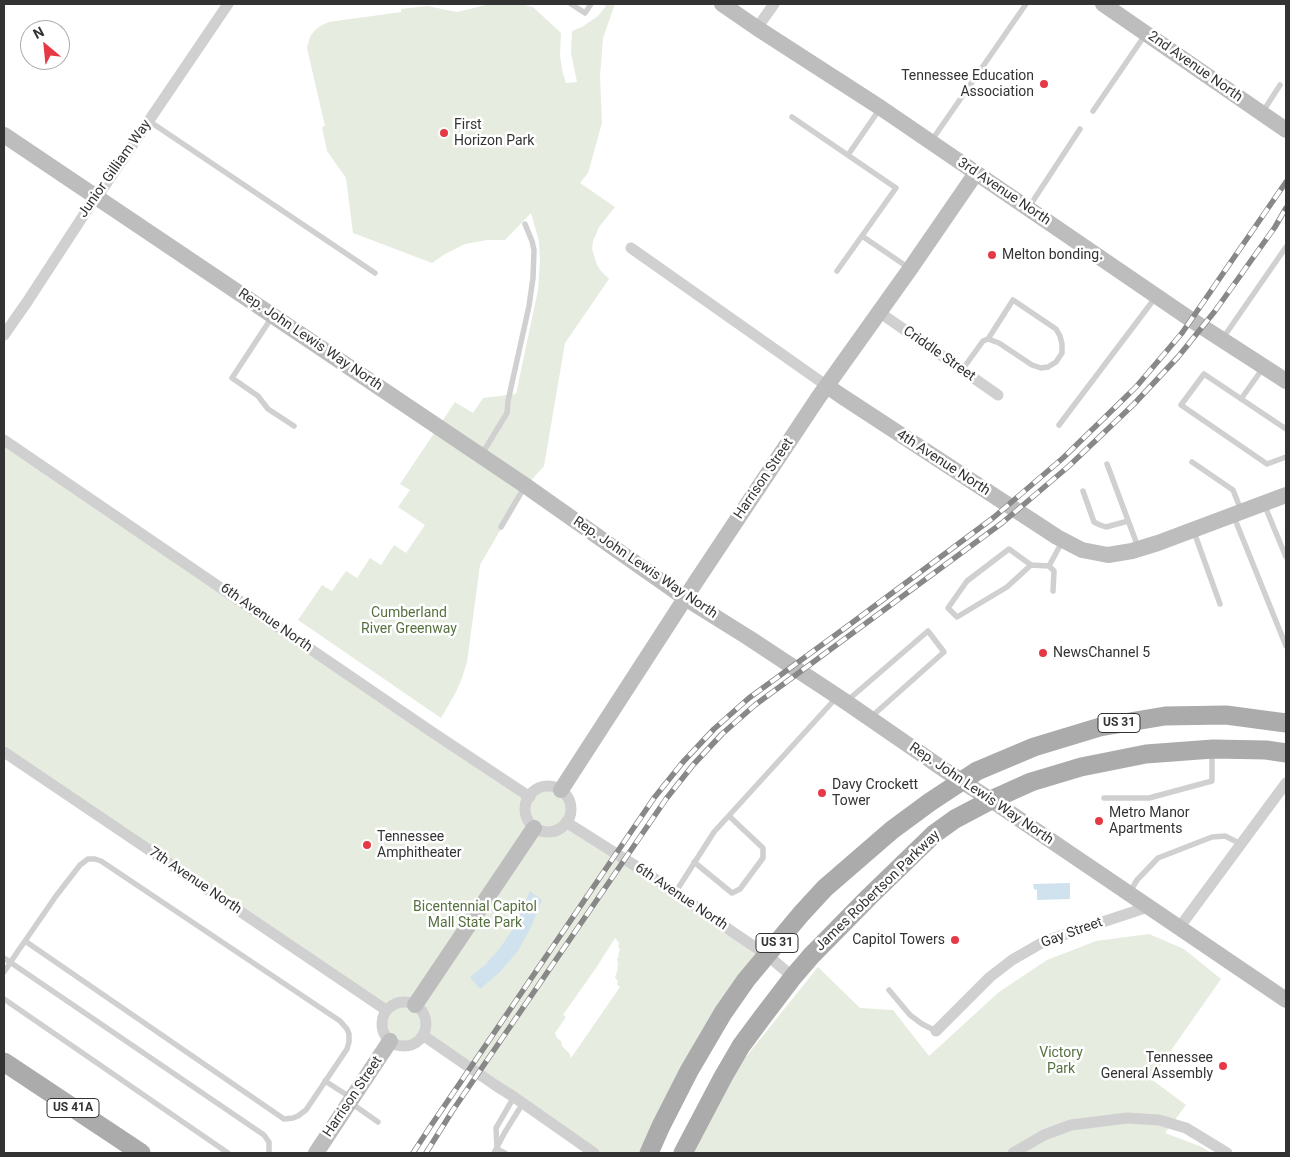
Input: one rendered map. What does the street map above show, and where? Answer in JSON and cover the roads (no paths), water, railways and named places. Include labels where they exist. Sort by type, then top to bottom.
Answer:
[{"type":"main road","name":"US 31","points":[[649,1153],[700,1051],[732,998],[766,955],[825,888],[892,830],[930,802],[977,771],[1034,747],[1100,726],[1165,716],[1226,716],[1286,723]]},
{"type":"main road","name":"James Robertson Parkway","points":[[683,1153],[723,1077],[742,1046],[793,978],[811,956],[862,903],[934,834],[956,819],[991,800],[1031,782],[1080,767],[1146,754],[1212,749],[1266,750],[1286,753]]},
{"type":"main road","name":"US 41A","points":[[4,1062],[141,1153]]},
{"type":"street","name":"Junior Gilliam Way","points":[[4,335],[228,4]]},
{"type":"street","name":"3rd Avenue North","points":[[722,4],[881,108],[1156,296],[1286,380]]},
{"type":"street","points":[[757,28],[774,4]]},
{"type":"street","name":"2nd Avenue North","points":[[1103,4],[1286,130]]},
{"type":"street","name":"Rep. John Lewis Way North","points":[[4,135],[526,486],[685,598],[842,699],[1286,1000]]},
{"type":"street","name":"Harrison Street","points":[[561,790],[685,598],[827,386],[976,173]]},
{"type":"street","name":"4th Avenue North","points":[[631,248],[848,401],[1063,540],[1082,550],[1108,555],[1138,550],[1286,495]]},
{"type":"street","name":"Criddle Street","points":[[879,312],[998,395]]},
{"type":"street","name":"6th Avenue North","points":[[4,440],[530,797]]},
{"type":"street","name":"7th Avenue North","points":[[4,752],[386,1010]]},
{"type":"street","points":[[1180,928],[1286,783]]},
{"type":"street","points":[[542,787],[554,787],[561,790],[568,798],[570,804],[570,812],[566,822],[554,831],[544,832],[534,828],[526,814],[526,807],[530,797],[536,790],[542,787]]},
{"type":"street","name":"6th Avenue North","points":[[566,822],[766,955],[793,978]]},
{"type":"street","points":[[415,1005],[534,828]]},
{"type":"street","name":"Gay Street","points":[[936,1031],[990,977],[1012,960],[1045,941],[1148,907]]},
{"type":"street","points":[[398,1002],[409,1002],[415,1005],[423,1012],[426,1019],[427,1027],[424,1036],[418,1042],[407,1046],[397,1045],[390,1041],[382,1028],[382,1019],[386,1010],[398,1002]]},
{"type":"street","points":[[424,1036],[594,1153]]},
{"type":"street","name":"Harrison Street","points":[[316,1153],[390,1041]]},
{"type":"street","points":[[1013,1153],[1044,1135],[1071,1125],[1127,1118],[1159,1120],[1186,1128],[1228,1153]]},
{"type":"lane","points":[[571,4],[585,13],[591,4]]},
{"type":"lane","points":[[931,142],[1026,4]]},
{"type":"lane","points":[[1093,111],[1146,33]]},
{"type":"lane","points":[[1262,113],[1280,85]]},
{"type":"lane","points":[[848,155],[881,108]]},
{"type":"lane","points":[[792,117],[896,188],[837,271]]},
{"type":"lane","points":[[148,121],[375,273]]},
{"type":"lane","points":[[1028,208],[1080,130]]},
{"type":"lane","points":[[480,455],[507,413],[529,306],[534,250],[525,224]]},
{"type":"lane","points":[[862,236],[910,269]]},
{"type":"lane","points":[[1222,339],[1286,247]]},
{"type":"lane","points":[[1059,426],[1156,296]]},
{"type":"lane","points":[[962,370],[983,341],[988,338],[1013,300],[1056,329],[1060,336],[1062,353],[1056,362],[1048,367],[1041,368],[1032,365],[988,338]]},
{"type":"lane","points":[[273,316],[232,378],[258,396],[268,409],[294,426]]},
{"type":"lane","points":[[1241,399],[1264,366]]},
{"type":"lane","points":[[1286,429],[1204,374],[1181,405],[1267,464],[1286,457]]},
{"type":"lane","points":[[1192,462],[1233,490],[1237,513],[1286,646]]},
{"type":"lane","points":[[1107,464],[1138,550]]},
{"type":"lane","points":[[501,527],[526,486]]},
{"type":"lane","points":[[1083,491],[1094,522],[1100,526],[1106,527],[1128,520]]},
{"type":"lane","points":[[1264,503],[1286,557]]},
{"type":"lane","points":[[1193,530],[1220,604]]},
{"type":"lane","points":[[1049,566],[1063,540]]},
{"type":"lane","points":[[1030,565],[1007,587],[957,617],[948,608],[966,582],[1009,549],[1030,565],[1049,566],[1054,571],[1053,591]]},
{"type":"lane","points":[[675,893],[714,832],[729,816],[842,699],[928,631],[944,652],[870,718]]},
{"type":"lane","points":[[1104,798],[1149,798],[1212,781],[1212,749]]},
{"type":"lane","points":[[694,862],[732,893],[740,889],[763,858],[764,848],[729,816]]},
{"type":"lane","points":[[1129,894],[1137,880],[1158,858],[1212,837],[1225,836],[1241,844]]},
{"type":"lane","points":[[4,972],[10,962],[25,941],[80,865],[85,861],[95,859],[101,861],[343,1024],[349,1036],[347,1049],[303,1113],[290,1119],[282,1118],[25,941]]},
{"type":"lane","points":[[4,958],[264,1135],[269,1142],[269,1153]]},
{"type":"lane","points":[[889,990],[910,1015],[936,1031]]},
{"type":"lane","points":[[4,999],[228,1153]]},
{"type":"lane","points":[[325,1081],[378,1122]]},
{"type":"lane","points":[[496,1151],[519,1100]]},
{"type":"lane","points":[[496,1151],[496,1128],[519,1100]]},
{"type":"lane","points":[[496,1151],[505,1153]]},
{"type":"water","points":[[1070,883],[1070,899],[1037,900],[1037,890],[1034,889],[1033,884]]},
{"type":"water","points":[[530,891],[542,900],[531,927],[518,951],[500,972],[480,989],[470,977],[485,965],[500,948],[513,929]]},
{"type":"railway","points":[[413,1153],[654,798],[683,762],[714,729],[749,698],[993,518],[1063,458],[1136,387],[1182,333],[1286,182]]},
{"type":"railway","points":[[426,1153],[453,1110],[666,799],[693,765],[722,734],[755,705],[1002,523],[1069,466],[1134,404],[1178,357],[1215,311],[1275,227],[1286,208]]},
{"type":"place","name":"Tennessee Education Association","points":[[1044,84]]},
{"type":"place","name":"First Horizon Park","points":[[444,133]]},
{"type":"place","name":"Melton bonding.","points":[[992,255]]},
{"type":"place","name":"NewsChannel 5","points":[[1043,653]]},
{"type":"place","name":"Davy Crockett Tower","points":[[822,793]]},
{"type":"place","name":"Metro Manor Apartments","points":[[1099,821]]},
{"type":"place","name":"Tennessee Amphitheater","points":[[367,845]]},
{"type":"place","name":"Capitol Towers","points":[[955,940]]},
{"type":"place","name":"Tennessee General Assembly","points":[[1223,1066]]},
{"type":"park label","name":"Cumberland River Greenway","points":[[409,622]]},
{"type":"park label","name":"Bicentennial Capitol Mall State Park","points":[[475,916]]},
{"type":"park label","name":"Victory Park","points":[[1061,1062]]}]
